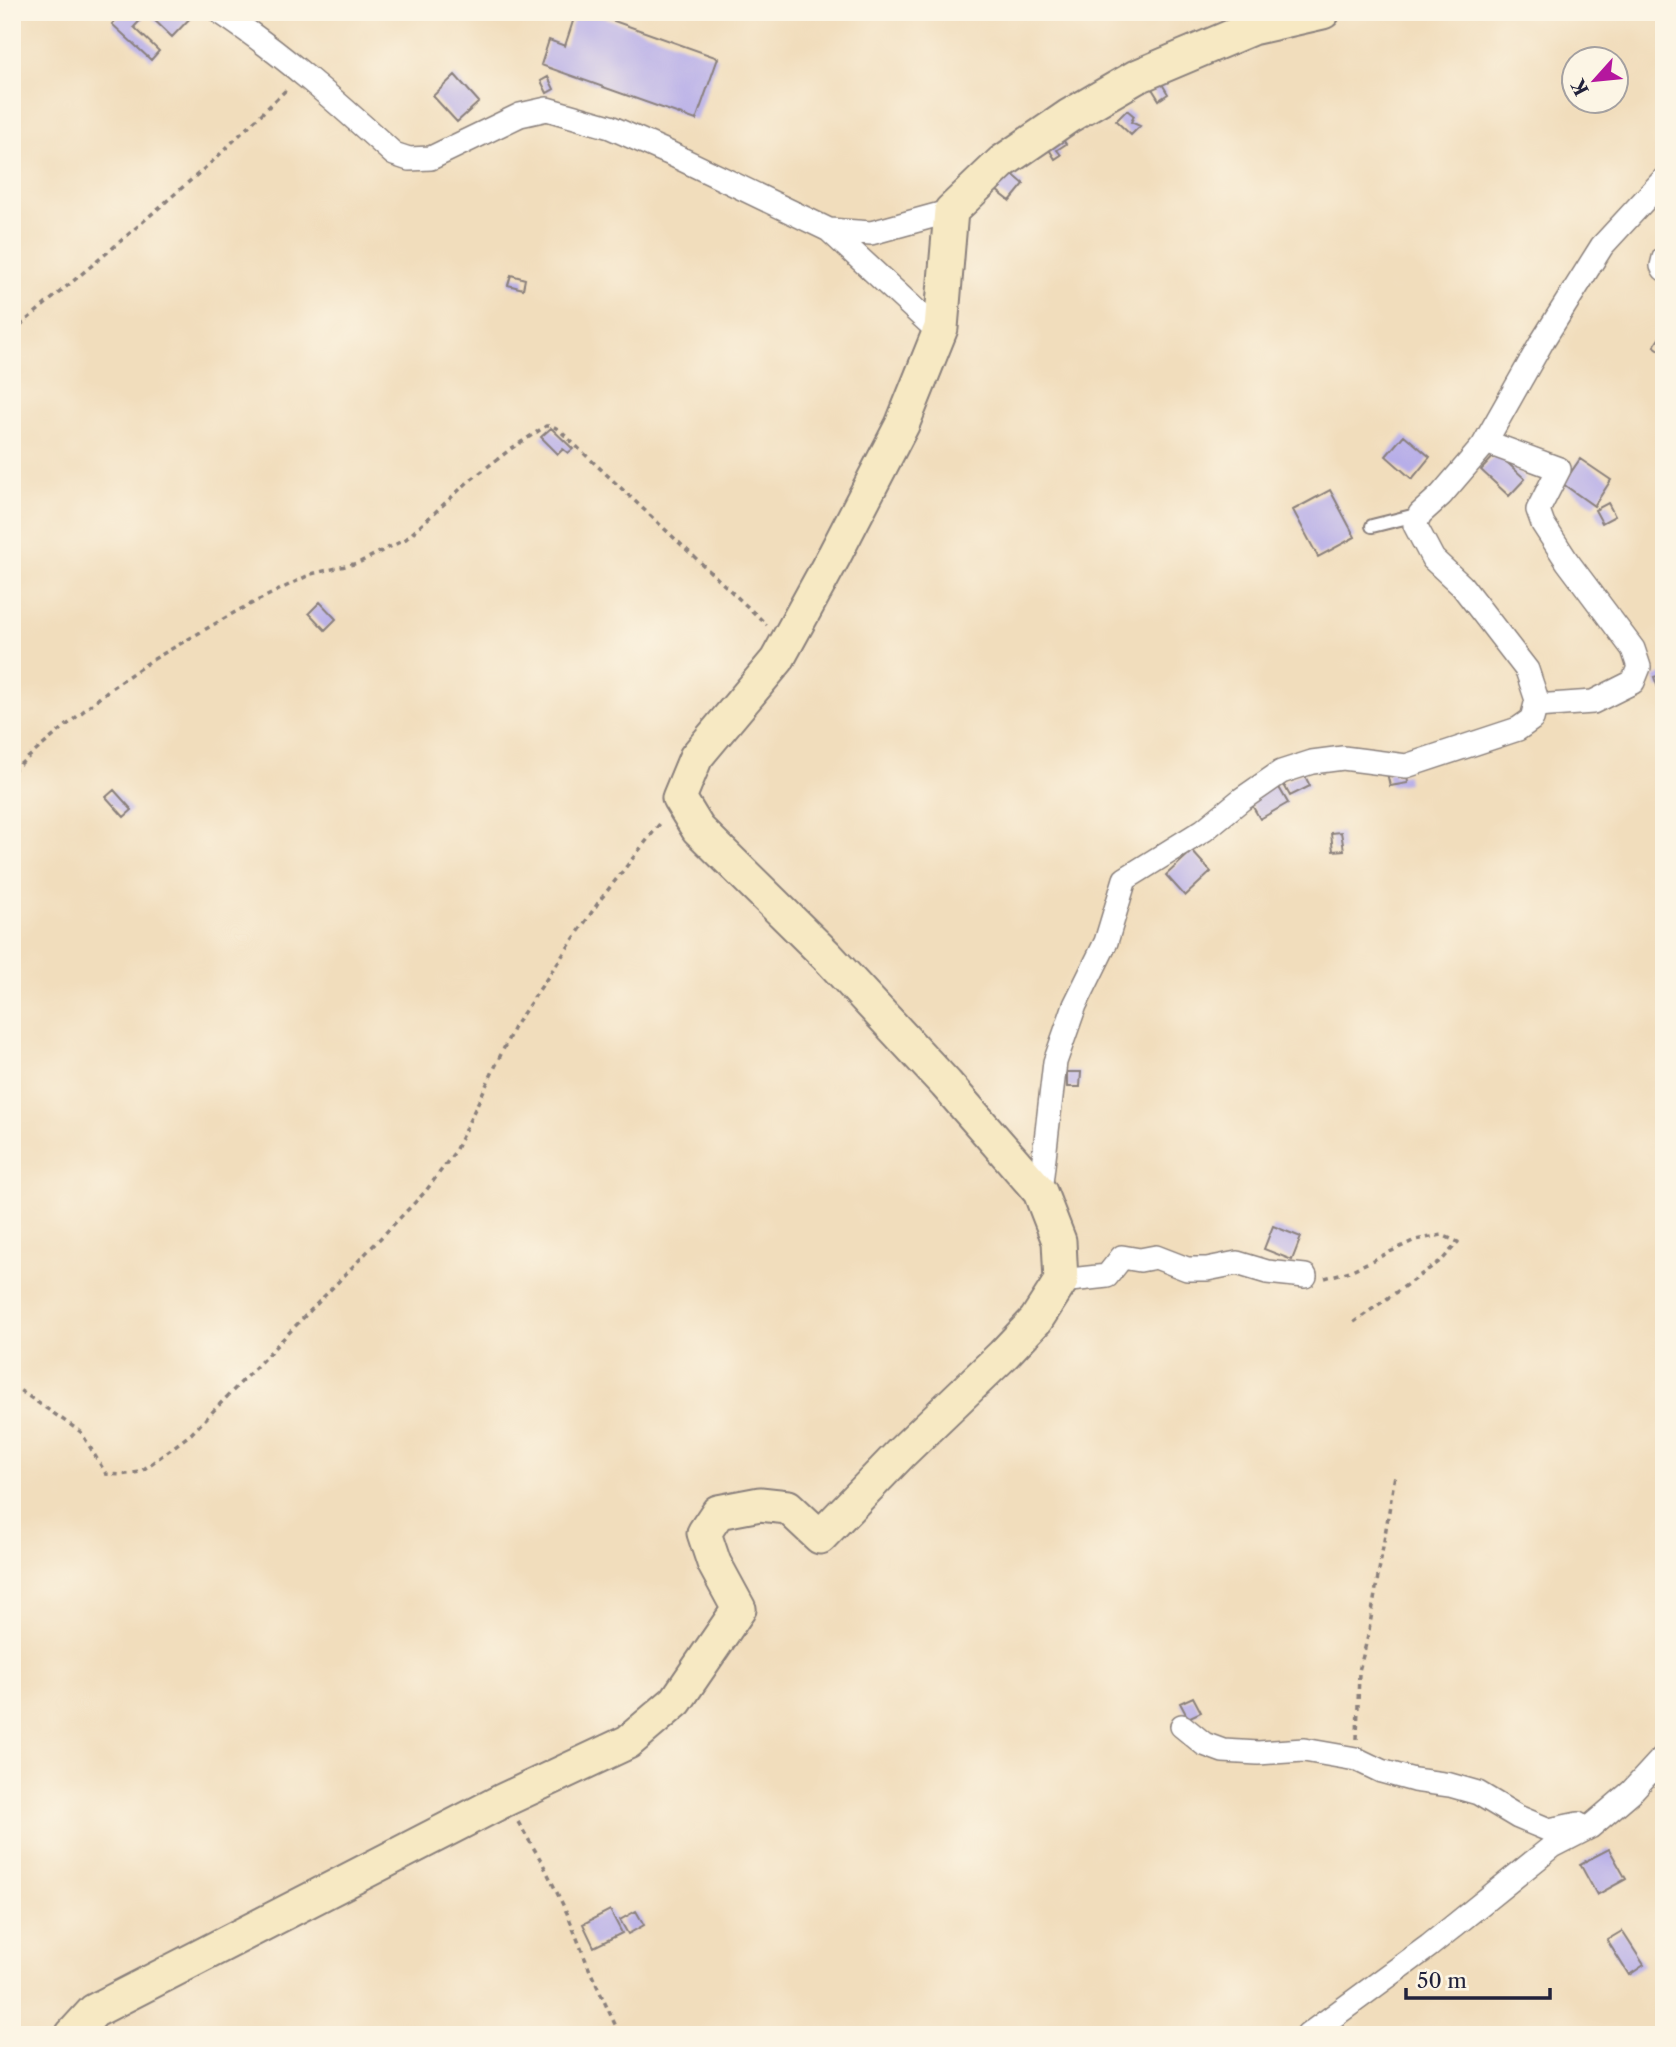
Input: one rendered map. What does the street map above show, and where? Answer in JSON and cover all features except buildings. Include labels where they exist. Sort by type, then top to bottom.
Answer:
[{"type":"street","points":[[220,12],[303,73],[394,153],[409,159],[430,158],[520,115],[547,108],[622,132],[829,230],[939,332]]},
{"type":"street","points":[[829,230],[871,233],[951,211],[1002,162],[1069,116],[1136,77],[1252,28],[1324,12]]},
{"type":"street","points":[[1040,1192],[1055,1062],[1075,1005],[1106,942],[1125,879],[1204,830],[1242,799],[1282,772],[1312,762],[1343,758],[1406,766],[1518,729],[1532,719],[1537,701],[1527,670],[1462,586],[1433,559],[1415,525],[1420,514],[1441,495],[1486,442],[1543,340],[1602,246],[1664,178]]},
{"type":"street","points":[[72,2035],[94,2011],[504,1800],[628,1742],[676,1701],[739,1609],[714,1563],[704,1533],[718,1512],[760,1504],[788,1507],[820,1536],[901,1452],[1036,1320],[1060,1281],[1059,1241],[1040,1192],[946,1084],[827,956],[698,829],[679,798],[696,757],[777,660],[902,425],[939,332],[951,211]]},
{"type":"street","points":[[1664,258],[1664,269]]},
{"type":"street","points":[[1486,442],[1559,469],[1538,510],[1543,524],[1567,561],[1633,649],[1639,667],[1633,682],[1592,702],[1536,706]]},
{"type":"street","points":[[1060,1281],[1107,1276],[1122,1257],[1140,1260],[1156,1257],[1187,1269],[1207,1269],[1237,1263],[1267,1272],[1306,1276]]},
{"type":"street","points":[[1182,1727],[1204,1744],[1223,1751],[1304,1751],[1356,1759],[1381,1771],[1413,1780],[1450,1785],[1478,1793],[1518,1817],[1549,1830],[1598,1820]]},
{"type":"street","points":[[1308,2035],[1429,1946],[1553,1846],[1590,1827],[1631,1792],[1664,1756]]},
{"type":"lane","points":[[1371,526],[1420,514]]},
{"type":"path","points":[[12,332],[214,160],[303,73]]},
{"type":"path","points":[[12,771],[111,688],[149,662],[237,611],[312,574],[358,563],[406,539],[468,482],[546,426],[558,429],[757,617],[788,641]]},
{"type":"path","points":[[12,1384],[81,1432],[107,1474],[140,1472],[191,1434],[425,1192],[454,1153],[514,1027],[600,900],[679,798]]},
{"type":"path","points":[[1306,1276],[1325,1278],[1350,1272],[1415,1240],[1442,1235],[1458,1242],[1443,1259],[1353,1322]]},
{"type":"path","points":[[1356,1759],[1359,1671],[1368,1636],[1395,1475]]},
{"type":"path","points":[[504,1800],[567,1913],[620,2035]]}]
